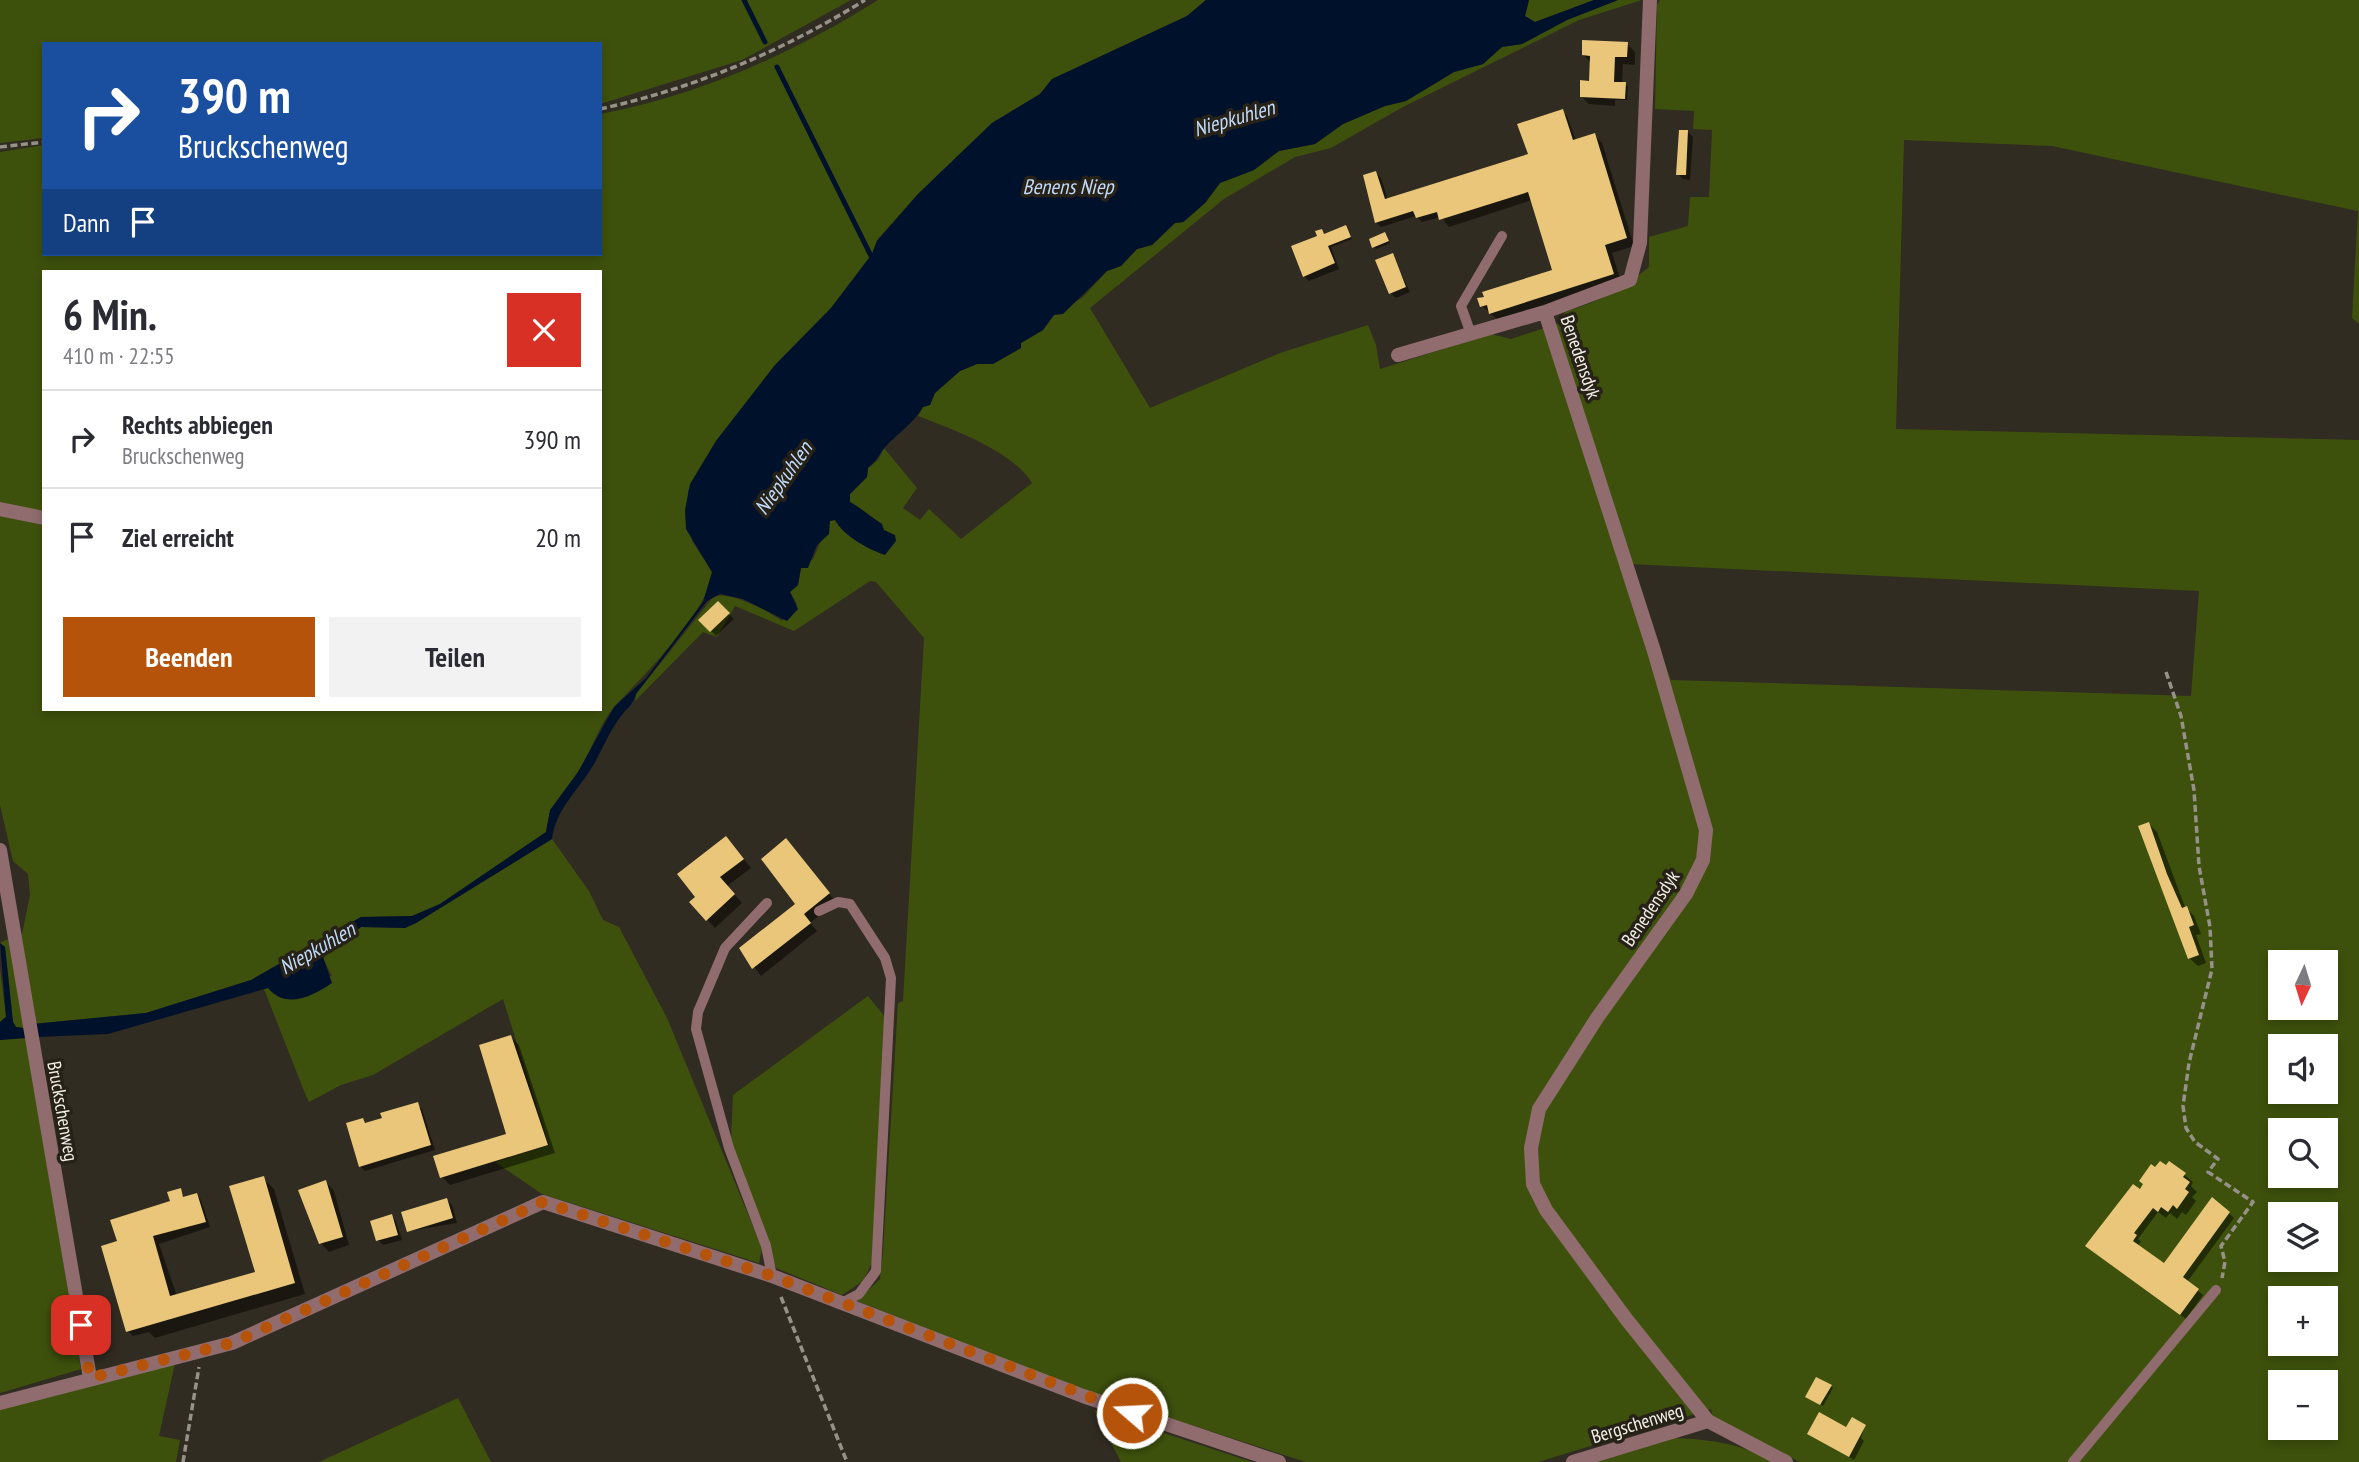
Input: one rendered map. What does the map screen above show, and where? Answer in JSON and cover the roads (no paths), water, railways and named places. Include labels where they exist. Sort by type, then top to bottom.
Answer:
[{"type":"street","name":"Benedensdyk","points":[[1398,355],[1545,312],[1630,280],[1640,243],[1650,1]]},
{"type":"street","name":"Benedensdyk","points":[[1545,312],[1654,651],[1706,830],[1703,860],[1686,894],[1597,1018],[1539,1109],[1531,1148],[1533,1184],[1554,1222],[1708,1421]]},
{"type":"street","points":[[0,509],[42,518]]},
{"type":"street","name":"Bruckschenweg","points":[[0,850],[90,1378]]},
{"type":"street","points":[[0,1404],[90,1378],[232,1343],[543,1202],[772,1276],[1083,1396],[1279,1462]]},
{"type":"street","name":"Bergschenweg","points":[[1573,1462],[1708,1421],[1786,1462]]},
{"type":"lane","points":[[1471,334],[1461,306],[1502,236]]},
{"type":"lane","points":[[819,911],[838,902],[850,904],[886,958],[891,978],[876,1271],[859,1294],[842,1303]]},
{"type":"lane","points":[[767,903],[724,948],[698,1012],[696,1030],[729,1148],[766,1246],[772,1276]]},
{"type":"lane","points":[[2073,1462],[2216,1290]]},
{"type":"water","name":"Benens Niep","points":[[1206,0],[1529,0],[1525,16],[1535,22],[1594,0],[1618,0],[1567,20],[1522,44],[1502,47],[1483,64],[1454,72],[1406,101],[1385,106],[1343,124],[1315,144],[1279,151],[1254,170],[1220,183],[1205,203],[1183,222],[1175,223],[1152,245],[1137,249],[1121,266],[1107,271],[1063,314],[1054,315],[1043,330],[1021,343],[1021,348],[993,364],[977,364],[960,371],[935,393],[930,405],[923,407],[911,423],[886,446],[868,468],[867,477],[850,494],[850,502],[882,524],[884,530],[895,535],[896,541],[885,555],[857,542],[835,520],[830,521],[829,534],[817,545],[808,568],[801,568],[798,585],[790,592],[798,609],[787,621],[743,599],[720,594],[707,601],[617,721],[594,764],[558,818],[552,839],[416,923],[405,928],[361,927],[323,957],[332,983],[308,996],[291,1000],[275,995],[268,988],[108,1034],[37,1037],[33,1024],[146,1013],[251,980],[361,917],[412,916],[440,904],[546,832],[550,810],[578,772],[614,707],[646,678],[703,602],[712,572],[686,529],[685,510],[690,484],[716,441],[775,365],[831,308],[872,254],[877,241],[918,194],[992,123],[1040,94],[1052,79],[1187,16]]},
{"type":"water","points":[[0,943],[5,947],[13,1022],[16,1027],[24,1028],[26,1038],[0,1040],[0,1022],[6,1017]]},
{"type":"waterway","points":[[744,0],[765,42]]},
{"type":"waterway","points":[[777,67],[874,262]]},
{"type":"water label","name":"Niepkuhlen","points":[[1234,118]]},
{"type":"water label","name":"Niepkuhlen","points":[[783,478]]},
{"type":"water label","name":"Niepkuhlen","points":[[317,948]]}]
